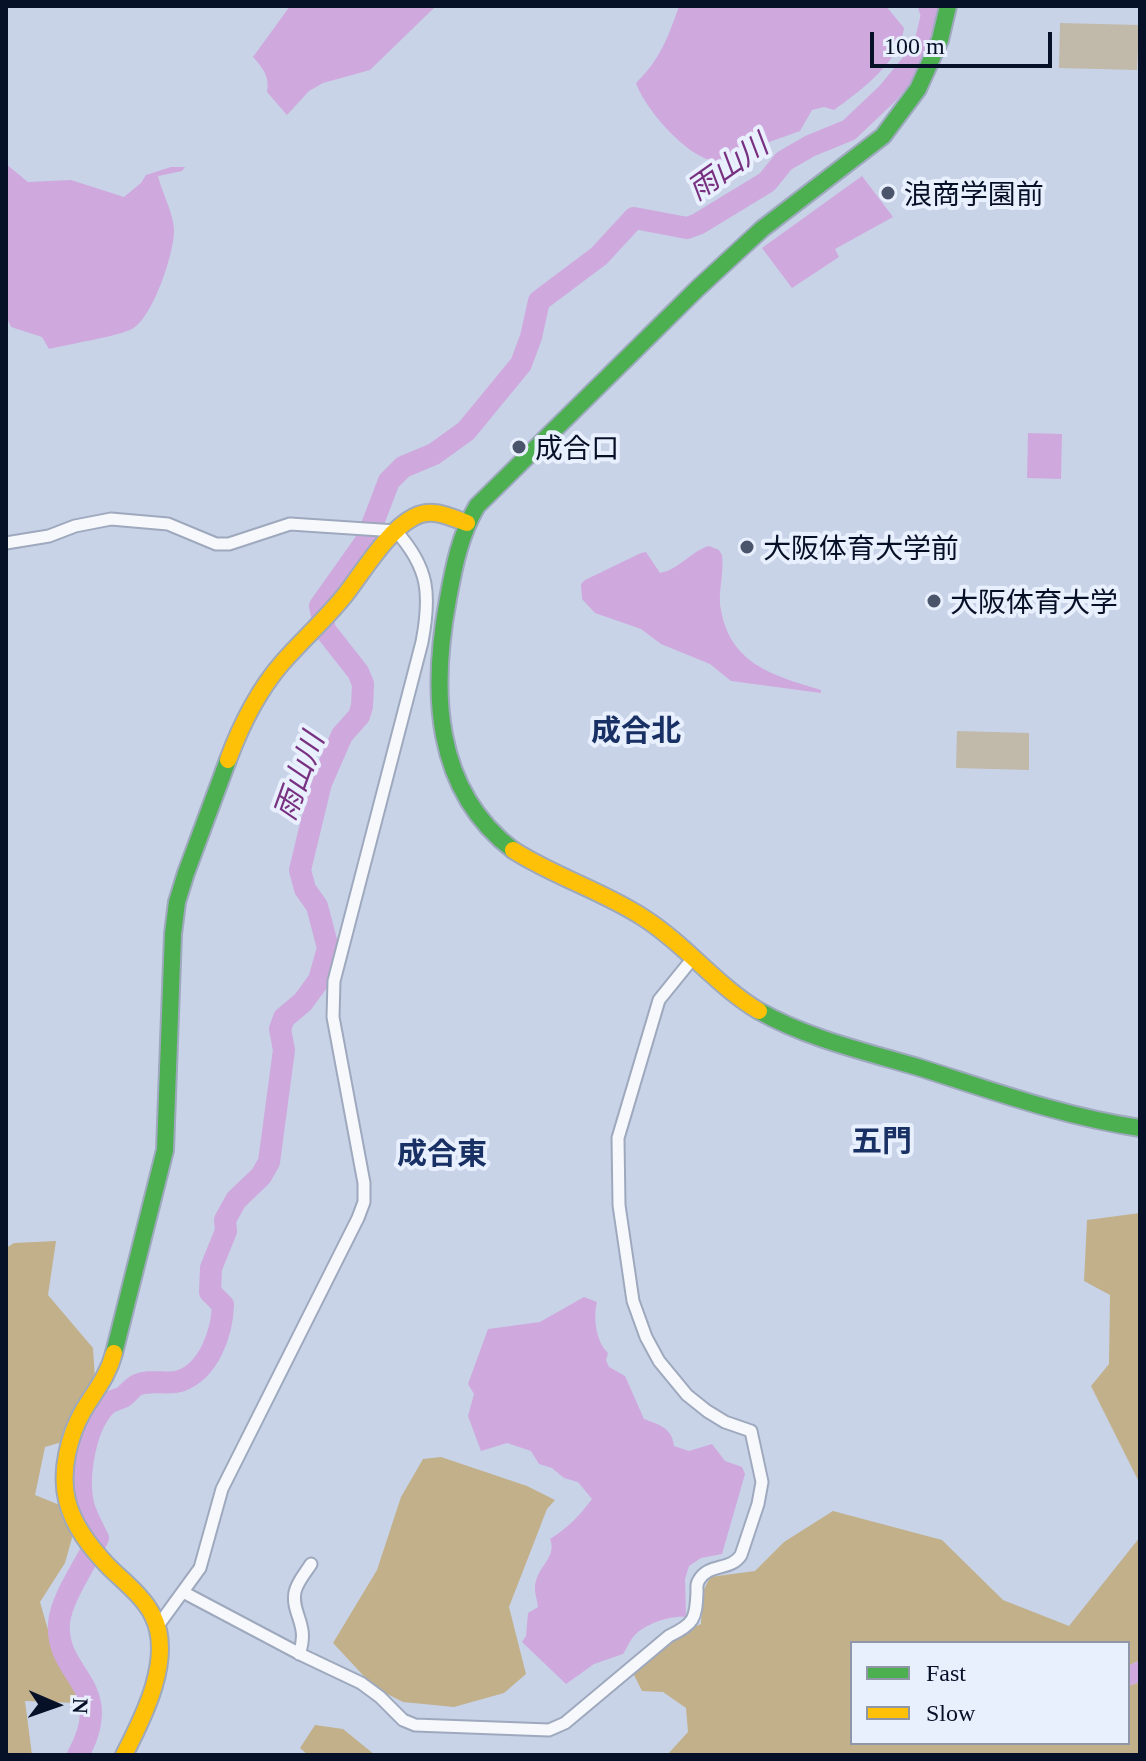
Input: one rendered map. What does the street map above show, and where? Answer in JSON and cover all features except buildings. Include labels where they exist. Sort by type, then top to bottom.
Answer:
[{"type":"street","points":[[948,6],[940,40],[918,89],[883,136],[841,171],[795,202],[730,259],[477,506],[467,523],[454,565],[444,613],[439,650],[443,735],[465,797],[478,818],[498,838],[542,866],[645,918],[742,1000],[779,1022],[1036,1104],[1105,1123],[1140,1128]]},
{"type":"street","points":[[124,1755],[152,1694],[160,1649],[157,1627],[153,1615],[142,1601],[82,1536],[67,1500],[65,1469],[68,1450],[82,1413],[109,1373],[160,1177],[165,1150],[173,934],[177,902],[241,726],[281,664],[333,610],[396,531],[413,517],[437,512],[467,523]]},
{"type":"street","points":[[6,543],[49,536],[75,526],[111,519],[168,524],[216,544],[229,544],[290,524],[396,531],[414,551],[428,595],[427,617],[334,981],[333,1017],[364,1183],[364,1202],[222,1489],[200,1568],[157,1627]]},
{"type":"street","points":[[183,1592],[299,1654],[361,1683],[403,1720],[415,1725],[549,1730],[565,1723],[669,1636],[688,1627],[696,1613],[700,1576],[729,1566],[741,1555],[762,1482],[751,1431],[725,1422],[687,1395],[659,1361],[646,1337],[633,1301],[619,1205],[618,1138],[659,1000],[693,958]]},
{"type":"street","points":[[299,1654],[304,1633],[295,1589],[311,1564]]},
{"type":"shaded area","points":[[290,6],[436,6],[370,70],[323,83],[309,91],[287,115],[267,92],[265,73],[253,57]]},
{"type":"shaded area","points":[[679,6],[886,6],[904,28],[901,41],[887,64],[867,85],[834,110],[824,107],[812,110],[800,131],[716,161],[693,152],[669,131],[648,106],[636,83],[662,48]]},
{"type":"shaded area","points":[[1060,23],[1139,25],[1137,70],[1059,68]]},
{"type":"shaded area","points":[[6,164],[28,182],[71,180],[124,197],[146,175],[171,167],[185,167],[182,171],[158,176],[172,216],[173,239],[167,267],[155,298],[148,312],[132,329],[49,349],[42,337],[11,327],[6,316]]},
{"type":"shaded area","points":[[862,176],[893,217],[835,249],[839,257],[792,288],[762,248]]},
{"type":"shaded area","points":[[1028,433],[1062,434],[1061,479],[1027,478]]},
{"type":"shaded area","points":[[709,546],[719,550],[722,555],[720,604],[732,641],[755,664],[786,679],[821,690],[821,693],[731,681],[710,664],[661,644],[641,629],[595,613],[582,599],[581,584],[585,580],[641,553],[646,552],[660,573]]},
{"type":"shaded area","points":[[957,731],[1029,733],[1029,770],[956,768]]},
{"type":"shaded area","points":[[1140,1213],[1140,1484],[1091,1386],[1109,1364],[1110,1295],[1084,1281],[1087,1220]]},
{"type":"shaded area","points":[[56,1241],[48,1295],[93,1348],[95,1380],[69,1440],[45,1447],[35,1495],[67,1508],[74,1531],[65,1563],[40,1602],[53,1647],[77,1687],[76,1703],[25,1701],[32,1755],[6,1755],[6,1248],[14,1243]]},
{"type":"shaded area","points":[[584,1297],[597,1302],[596,1329],[608,1353],[606,1360],[609,1367],[625,1376],[644,1419],[668,1431],[674,1446],[689,1451],[712,1444],[725,1461],[742,1467],[745,1474],[722,1554],[701,1558],[689,1566],[685,1579],[686,1617],[651,1624],[638,1632],[623,1654],[594,1664],[566,1684],[522,1642],[526,1636],[528,1613],[538,1607],[535,1584],[550,1556],[550,1539],[573,1521],[592,1499],[578,1482],[539,1464],[531,1451],[507,1443],[481,1451],[468,1416],[474,1394],[468,1384],[488,1329],[540,1322]]},
{"type":"shaded area","points":[[441,1457],[527,1486],[555,1500],[547,1509],[509,1607],[526,1674],[504,1693],[454,1707],[403,1702],[375,1688],[333,1643],[377,1570],[401,1497],[423,1459]]},
{"type":"shaded area","points":[[833,1511],[942,1540],[1003,1600],[1069,1626],[1140,1537],[1140,1660],[1130,1665],[1130,1641],[850,1641],[850,1745],[1130,1745],[1130,1685],[1140,1682],[1140,1755],[667,1755],[688,1732],[686,1708],[663,1692],[642,1691],[632,1671],[670,1638],[701,1624],[702,1594],[710,1577],[755,1571],[784,1542]]},
{"type":"shaded area","points":[[1140,1660],[1140,1682],[1130,1685],[1130,1665]]},
{"type":"shaded area","points":[[315,1725],[343,1729],[375,1755],[308,1755],[300,1748]]},
{"type":"waterway","name":"雨山川","points":[[78,1755],[88,1731],[91,1712],[88,1696],[60,1641],[59,1623],[69,1591],[98,1538],[81,1493],[82,1466],[88,1438],[108,1403],[123,1397],[142,1383],[175,1382],[190,1376],[212,1350],[223,1305],[210,1292],[211,1268],[226,1231],[225,1220],[236,1200],[261,1176],[269,1162],[284,1050],[280,1029],[284,1018],[303,1002],[319,980],[328,948],[317,906],[305,889],[300,870],[321,783],[342,735],[359,716],[363,684],[358,672],[325,630],[320,606],[366,541],[389,481],[403,467],[434,454],[466,431],[521,364],[539,301],[599,256],[634,218],[687,228],[698,224],[767,182],[784,161],[849,130],[888,93],[924,49],[932,15],[929,6]]},
{"type":"traffic: fast","points":[[513,850],[487,825],[467,798],[453,768],[444,736],[440,702],[443,633],[455,563],[471,517],[477,506],[697,289],[762,229],[883,136],[918,89],[940,40],[948,6]]},
{"type":"traffic: fast","points":[[114,1353],[165,1150],[173,934],[177,902],[228,760]]},
{"type":"traffic: fast","points":[[759,1011],[838,1044],[1057,1110],[1140,1128]]},
{"type":"traffic: slow","points":[[228,760],[250,709],[273,674],[337,604],[395,531],[414,517],[427,513],[441,514],[467,523]]},
{"type":"traffic: slow","points":[[513,850],[644,918],[674,940],[729,990],[759,1011]]},
{"type":"traffic: slow","points":[[114,1353],[105,1376],[74,1431],[67,1454],[65,1489],[78,1528],[102,1559],[144,1602],[159,1633],[160,1650],[154,1687],[124,1755]]},
{"type":"place","name":"浪商学園前","points":[[888,193]]},
{"type":"place","name":"成合口","points":[[519,447]]},
{"type":"place","name":"大阪体育大学前","points":[[747,547]]},
{"type":"place","name":"大阪体育大学","points":[[934,601]]},
{"type":"district","name":"成合北","points":[[636,730]]},
{"type":"district","name":"五門","points":[[882,1140]]},
{"type":"district","name":"成合東","points":[[442,1153]]}]
